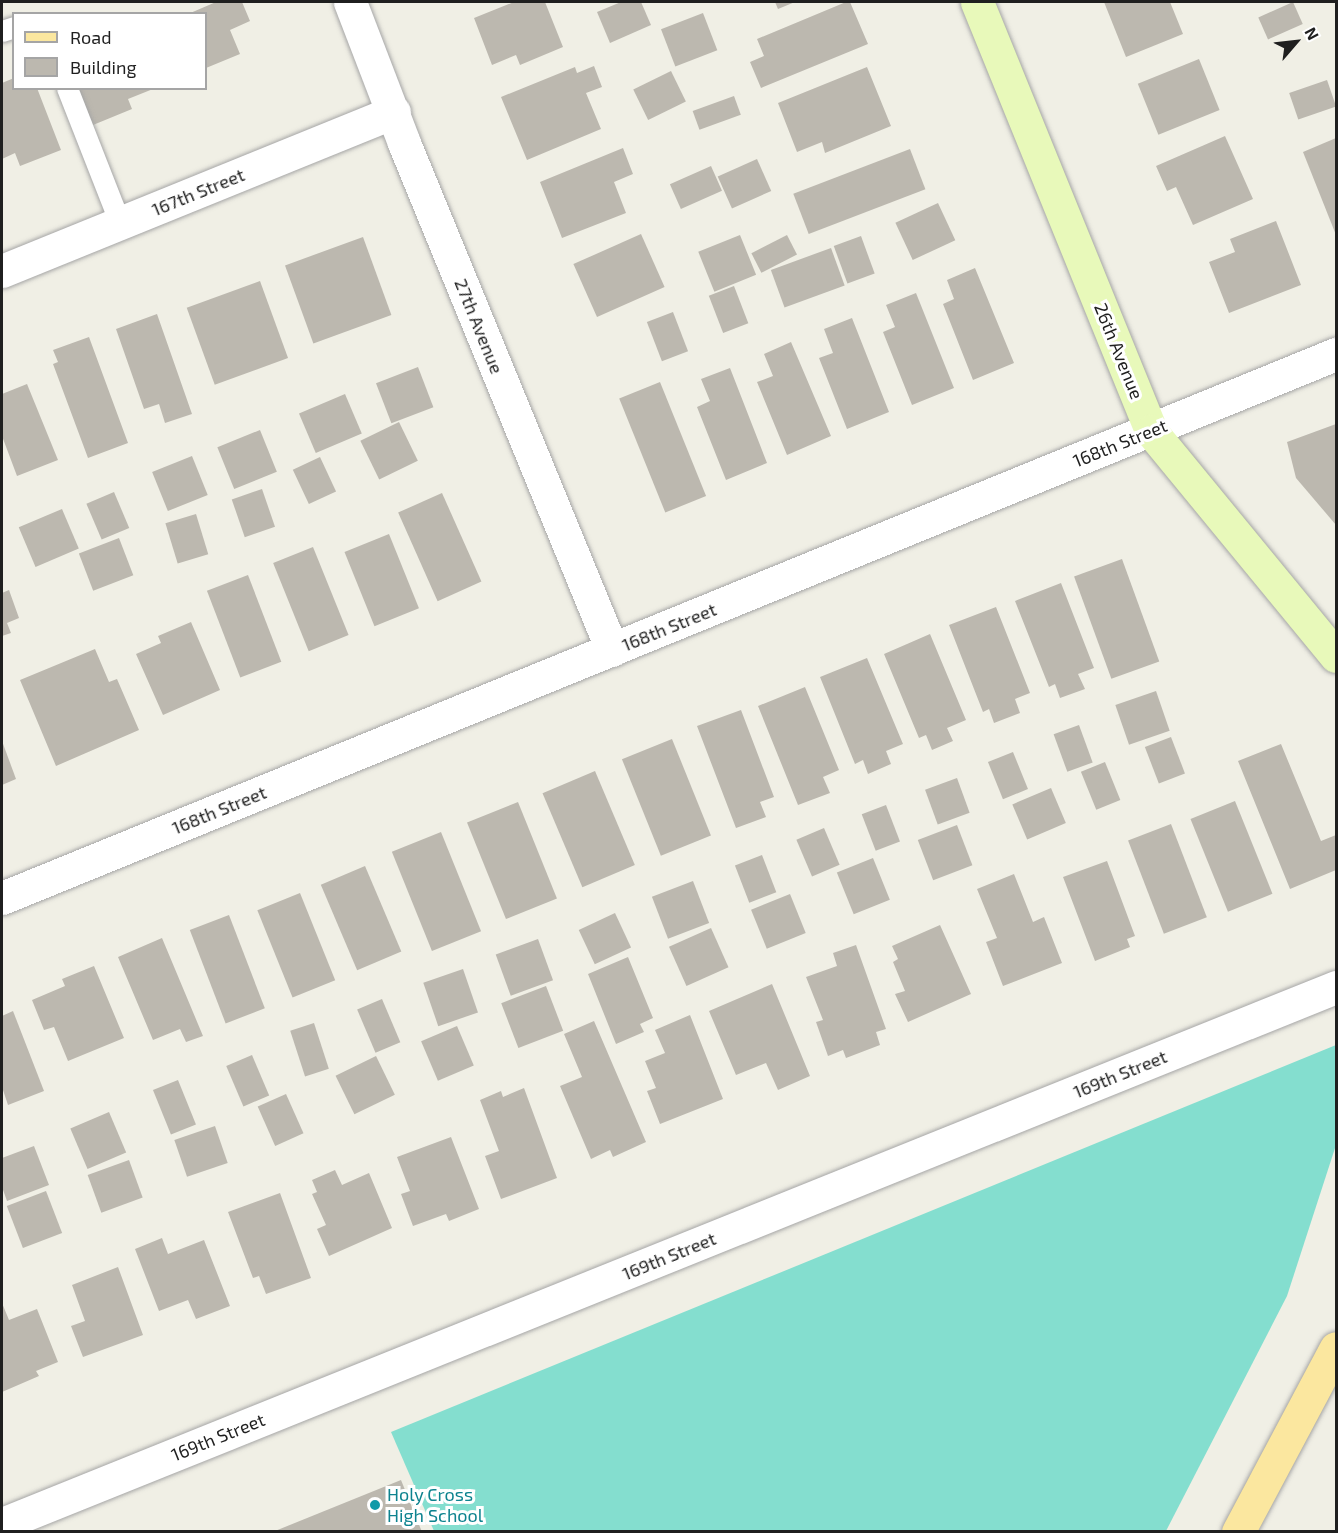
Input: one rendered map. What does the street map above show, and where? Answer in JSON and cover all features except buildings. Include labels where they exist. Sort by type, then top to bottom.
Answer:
[{"type":"main road","points":[[1238,1532],[1336,1348]]},
{"type":"street","name":"27th Avenue","points":[[350,2],[404,142],[612,650]]},
{"type":"street","name":"26th Avenue","points":[[977,2],[1151,431],[1336,656]]},
{"type":"street","name":"167th Street","points":[[2,271],[394,112]]},
{"type":"street","name":"168th Street","points":[[2,898],[1336,354]]},
{"type":"street","name":"169th Street","points":[[2,1524],[1336,987]]},
{"type":"lane","points":[[67,90],[120,224]]},
{"type":"shaded area","points":[[1336,1045],[1336,1145],[1287,1296],[1166,1531],[434,1531],[391,1432]]},
{"type":"place","name":"Holy Cross High School","points":[[375,1505]]}]
